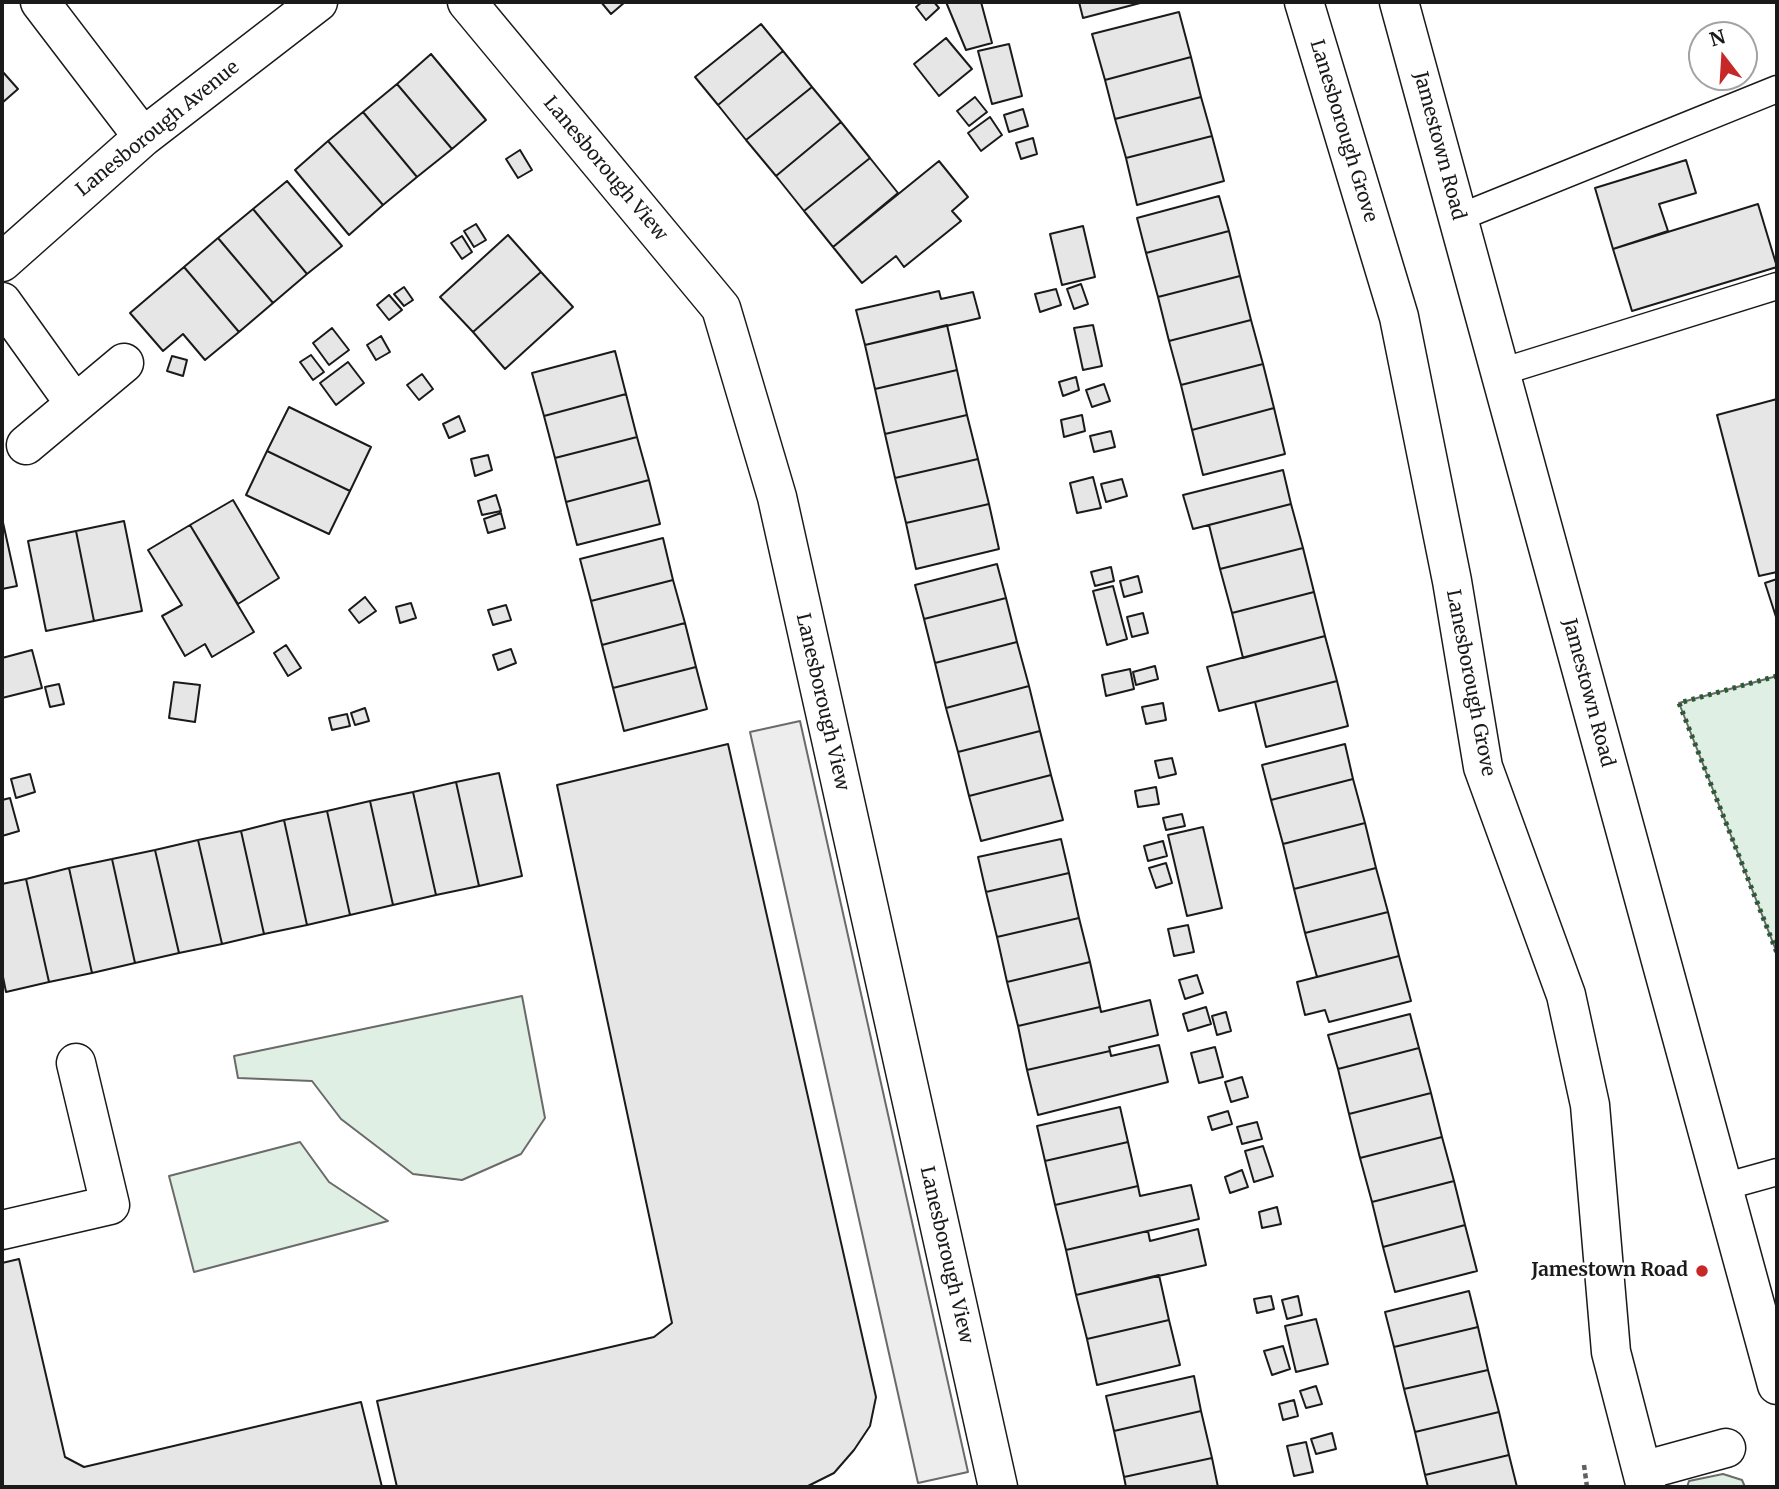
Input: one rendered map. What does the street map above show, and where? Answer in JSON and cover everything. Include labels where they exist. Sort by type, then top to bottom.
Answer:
[{"type":"street","points":[[40,2],[143,137]]},
{"type":"street","name":"Lanesborough Avenue","points":[[2,262],[143,137],[318,2]]},
{"type":"street","name":"Lanesborough View","points":[[467,2],[721,308],[777,497],[998,1487]]},
{"type":"street","name":"Lanesborough Grove","points":[[1304,2],[1399,317],[1452,581],[1483,767],[1566,995],[1590,1105],[1611,1352],[1644,1479]]},
{"type":"street","name":"Jamestown Road","points":[[1399,2],[1777,1385]]},
{"type":"street","points":[[2,302],[75,404]]},
{"type":"street","points":[[26,445],[124,363]]},
{"type":"street","points":[[2,1230],[110,1205],[76,1063]]},
{"type":"street","points":[[1644,1479],[1726,1448]]},
{"type":"lane","points":[[1458,218],[1777,89]]},
{"type":"lane","points":[[1501,372],[1777,286]]},
{"type":"lane","points":[[1723,1187],[1777,1172]]},
{"type":"path","points":[[1584,1465],[1587,1487]]},
{"type":"green space","points":[[1777,676],[1777,953],[1679,703]]},
{"type":"green space","points":[[522,996],[545,1118],[521,1154],[462,1180],[413,1174],[341,1119],[312,1081],[238,1078],[234,1056]]},
{"type":"green space","points":[[300,1142],[329,1182],[388,1221],[194,1272],[169,1176]]},
{"type":"green space","points":[[1723,1474],[1742,1480],[1745,1487],[1687,1487],[1689,1481]]},
{"type":"shaded area","points":[[800,721],[968,1472],[918,1483],[750,732]]},
{"type":"building","points":[[601,2],[625,2],[611,14]]},
{"type":"building","points":[[922,2],[934,2],[939,8],[926,20],[916,7]]},
{"type":"building","points":[[946,2],[981,2],[992,43],[966,50]]},
{"type":"building","points":[[1079,2],[1144,2],[1083,18]]},
{"type":"building","points":[[1179,12],[1191,57],[1105,80],[1092,34]]},
{"type":"building","points":[[761,24],[783,51],[718,105],[695,77]]},
{"type":"building","points":[[946,38],[972,69],[939,96],[914,64]]},
{"type":"building","points":[[1009,44],[1022,96],[992,104],[978,51]]},
{"type":"building","points":[[783,51],[812,87],[746,140],[718,105]]},
{"type":"building","points":[[431,54],[486,120],[452,149],[397,84]]},
{"type":"building","points":[[1191,57],[1201,97],[1115,119],[1105,80]]},
{"type":"building","points":[[2,71],[18,89],[2,103]]},
{"type":"building","points":[[397,84],[452,149],[417,177],[363,112]]},
{"type":"building","points":[[812,87],[841,122],[776,176],[746,140]]},
{"type":"building","points":[[975,97],[987,112],[969,126],[957,111]]},
{"type":"building","points":[[1201,97],[1212,136],[1126,158],[1115,119]]},
{"type":"building","points":[[1023,109],[1028,126],[1009,132],[1004,115]]},
{"type":"building","points":[[363,112],[417,177],[383,205],[328,141]]},
{"type":"building","points":[[990,117],[1002,135],[981,151],[968,133]]},
{"type":"building","points":[[841,122],[870,158],[804,211],[776,176]]},
{"type":"building","points":[[1212,136],[1224,181],[1137,205],[1126,158]]},
{"type":"building","points":[[1033,138],[1037,154],[1021,159],[1016,143]]},
{"type":"building","points":[[328,141],[383,205],[349,235],[295,170]]},
{"type":"building","points":[[520,150],[532,170],[518,178],[506,159]]},
{"type":"building","points":[[870,158],[898,193],[833,247],[804,211]]},
{"type":"building","points":[[1686,160],[1696,193],[1659,204],[1668,231],[1613,249],[1595,188]]},
{"type":"building","points":[[939,161],[968,197],[952,211],[961,221],[904,267],[896,256],[862,283],[833,247]]},
{"type":"building","points":[[287,181],[342,246],[307,274],[253,209]]},
{"type":"building","points":[[1219,196],[1229,231],[1146,253],[1137,218]]},
{"type":"building","points":[[1758,204],[1777,267],[1632,311],[1613,249]]},
{"type":"building","points":[[253,209],[307,274],[273,303],[218,238]]},
{"type":"building","points":[[476,224],[486,240],[474,247],[464,231]]},
{"type":"building","points":[[1083,226],[1095,277],[1062,285],[1050,234]]},
{"type":"building","points":[[1229,231],[1240,276],[1158,297],[1146,253]]},
{"type":"building","points":[[508,235],[541,272],[473,332],[440,297]]},
{"type":"building","points":[[462,236],[472,252],[462,259],[451,243]]},
{"type":"building","points":[[218,238],[273,303],[239,332],[184,267]]},
{"type":"building","points":[[184,267],[239,332],[205,360],[183,334],[163,351],[130,313]]},
{"type":"building","points":[[541,272],[573,307],[505,369],[473,332]]},
{"type":"building","points":[[1240,276],[1251,320],[1169,341],[1158,297]]},
{"type":"building","points":[[1081,284],[1088,304],[1074,309],[1067,289]]},
{"type":"building","points":[[404,287],[413,300],[404,306],[394,294]]},
{"type":"building","points":[[1056,289],[1061,305],[1040,312],[1035,294]]},
{"type":"building","points":[[939,291],[941,299],[973,292],[980,318],[865,345],[856,310]]},
{"type":"building","points":[[389,295],[402,310],[389,320],[377,305]]},
{"type":"building","points":[[1251,320],[1263,364],[1181,385],[1169,341]]},
{"type":"building","points":[[947,325],[957,370],[875,389],[865,345]]},
{"type":"building","points":[[1093,325],[1102,366],[1083,370],[1074,328]]},
{"type":"building","points":[[332,328],[349,350],[329,365],[313,343]]},
{"type":"building","points":[[381,336],[390,352],[376,360],[367,345]]},
{"type":"building","points":[[615,351],[626,394],[544,416],[532,373]]},
{"type":"building","points":[[311,355],[324,372],[313,380],[300,362]]},
{"type":"building","points":[[172,356],[187,360],[183,376],[167,371]]},
{"type":"building","points":[[348,362],[364,383],[336,405],[320,383]]},
{"type":"building","points":[[1263,364],[1274,408],[1192,430],[1181,385]]},
{"type":"building","points":[[957,370],[967,415],[885,434],[875,389]]},
{"type":"building","points":[[422,374],[433,389],[419,400],[407,385]]},
{"type":"building","points":[[1076,377],[1079,390],[1063,396],[1059,382]]},
{"type":"building","points":[[1104,384],[1110,401],[1092,407],[1086,390]]},
{"type":"building","points":[[626,394],[637,437],[555,458],[544,416]]},
{"type":"building","points":[[1777,399],[1777,572],[1759,576],[1717,415]]},
{"type":"building","points":[[289,407],[371,447],[350,491],[267,451]]},
{"type":"building","points":[[1274,408],[1285,454],[1203,475],[1192,430]]},
{"type":"building","points":[[967,415],[978,459],[895,478],[885,434]]},
{"type":"building","points":[[1082,415],[1085,431],[1064,437],[1061,420]]},
{"type":"building","points":[[459,416],[465,431],[449,438],[443,424]]},
{"type":"building","points":[[1111,431],[1115,447],[1094,452],[1090,436]]},
{"type":"building","points":[[637,437],[649,480],[566,502],[555,458]]},
{"type":"building","points":[[267,451],[350,491],[329,534],[246,495]]},
{"type":"building","points":[[488,455],[492,470],[475,476],[471,459]]},
{"type":"building","points":[[978,459],[989,504],[906,523],[895,478]]},
{"type":"building","points":[[1283,470],[1291,504],[1193,529],[1183,495]]},
{"type":"building","points":[[1093,477],[1101,508],[1077,513],[1070,483]]},
{"type":"building","points":[[1122,479],[1127,496],[1106,502],[1101,484]]},
{"type":"building","points":[[649,480],[660,524],[577,545],[566,502]]},
{"type":"building","points":[[496,495],[501,511],[482,515],[478,501]]},
{"type":"building","points":[[233,500],[279,578],[238,604],[190,525]]},
{"type":"building","points":[[989,504],[999,549],[916,569],[906,523]]},
{"type":"building","points":[[1291,504],[1303,548],[1220,569],[1209,525]]},
{"type":"building","points":[[501,513],[505,528],[488,533],[484,519]]},
{"type":"building","points":[[2,518],[17,586],[2,589]]},
{"type":"building","points":[[124,521],[142,611],[94,621],[76,531]]},
{"type":"building","points":[[190,525],[254,632],[212,657],[205,644],[185,656],[162,616],[182,605],[148,550]]},
{"type":"building","points":[[76,531],[94,621],[46,631],[28,541]]},
{"type":"building","points":[[663,538],[673,580],[591,601],[580,559]]},
{"type":"building","points":[[1303,548],[1314,592],[1232,613],[1220,569]]},
{"type":"building","points":[[997,564],[1006,598],[924,619],[915,585]]},
{"type":"building","points":[[1111,567],[1114,581],[1095,586],[1091,572]]},
{"type":"building","points":[[1138,576],[1142,592],[1124,597],[1120,581]]},
{"type":"building","points":[[1777,579],[1777,620],[1765,583]]},
{"type":"building","points":[[673,580],[685,623],[602,645],[591,601]]},
{"type":"building","points":[[1113,586],[1127,639],[1107,645],[1093,591]]},
{"type":"building","points":[[1314,592],[1325,636],[1243,658],[1232,613]]},
{"type":"building","points":[[365,597],[376,611],[359,623],[349,610]]},
{"type":"building","points":[[1006,598],[1017,642],[935,663],[924,619]]},
{"type":"building","points":[[411,603],[416,618],[400,623],[396,607]]},
{"type":"building","points":[[506,605],[511,620],[493,625],[488,610]]},
{"type":"building","points":[[1143,613],[1148,633],[1132,637],[1127,617]]},
{"type":"building","points":[[685,623],[696,667],[613,688],[602,645]]},
{"type":"building","points":[[1325,636],[1337,681],[1219,711],[1207,667]]},
{"type":"building","points":[[1017,642],[1029,686],[946,708],[935,663]]},
{"type":"building","points":[[286,645],[301,668],[288,676],[274,653]]},
{"type":"building","points":[[511,649],[516,663],[498,670],[493,655]]},
{"type":"building","points":[[32,650],[42,688],[2,698],[2,658]]},
{"type":"building","points":[[1155,666],[1158,679],[1136,685],[1133,672]]},
{"type":"building","points":[[696,667],[707,709],[624,731],[613,688]]},
{"type":"building","points":[[1130,669],[1134,689],[1106,696],[1102,675]]},
{"type":"building","points":[[1337,681],[1348,726],[1266,747],[1255,702]]},
{"type":"building","points":[[174,682],[200,685],[195,722],[169,718]]},
{"type":"building","points":[[59,684],[64,704],[50,707],[45,687]]},
{"type":"building","points":[[1029,686],[1040,731],[958,752],[946,708]]},
{"type":"building","points":[[1163,703],[1166,720],[1146,724],[1142,707]]},
{"type":"building","points":[[365,708],[369,721],[355,725],[351,713]]},
{"type":"building","points":[[347,714],[350,726],[332,730],[329,718]]},
{"type":"building","points":[[1040,731],[1051,775],[969,796],[958,752]]},
{"type":"building","points":[[728,744],[876,1397],[870,1426],[834,1473],[806,1487],[397,1487],[377,1401],[654,1337],[672,1323],[557,785]]},
{"type":"building","points":[[1345,744],[1353,779],[1271,800],[1262,765]]},
{"type":"building","points":[[1172,758],[1176,774],[1159,778],[1155,761]]},
{"type":"building","points":[[499,773],[522,876],[479,886],[456,782]]},
{"type":"building","points":[[30,774],[35,792],[16,798],[11,779]]},
{"type":"building","points":[[1051,775],[1063,820],[981,841],[969,796]]},
{"type":"building","points":[[1353,779],[1365,823],[1283,844],[1271,800]]},
{"type":"building","points":[[456,782],[479,886],[436,895],[413,792]]},
{"type":"building","points":[[1156,787],[1159,804],[1138,807],[1135,791]]},
{"type":"building","points":[[413,792],[436,895],[393,905],[370,801]]},
{"type":"building","points":[[10,798],[19,831],[2,836],[2,800]]},
{"type":"building","points":[[370,801],[393,905],[350,915],[327,811]]},
{"type":"building","points":[[327,811],[350,915],[307,925],[284,820]]},
{"type":"building","points":[[1182,814],[1185,826],[1166,830],[1163,818]]},
{"type":"building","points":[[284,820],[307,925],[264,934],[241,831]]},
{"type":"building","points":[[1365,823],[1376,868],[1294,889],[1283,844]]},
{"type":"building","points":[[1203,827],[1222,908],[1187,916],[1168,835]]},
{"type":"building","points":[[241,831],[264,934],[222,944],[198,840]]},
{"type":"building","points":[[1061,839],[1069,873],[986,892],[978,857]]},
{"type":"building","points":[[198,840],[222,944],[179,953],[155,850]]},
{"type":"building","points":[[1163,841],[1167,856],[1148,861],[1144,846]]},
{"type":"building","points":[[155,850],[179,953],[135,963],[112,859]]},
{"type":"building","points":[[112,859],[135,963],[92,973],[69,868]]},
{"type":"building","points":[[1166,863],[1172,883],[1156,888],[1149,868]]},
{"type":"building","points":[[69,868],[92,973],[49,982],[26,879]]},
{"type":"building","points":[[1376,868],[1388,912],[1305,933],[1294,889]]},
{"type":"building","points":[[1069,873],[1079,918],[997,937],[986,892]]},
{"type":"building","points":[[26,879],[49,982],[6,992],[2,972],[2,884]]},
{"type":"building","points":[[1388,912],[1399,956],[1317,977],[1305,933]]},
{"type":"building","points":[[1079,918],[1090,962],[1007,982],[997,937]]},
{"type":"building","points":[[1188,925],[1194,952],[1174,956],[1168,929]]},
{"type":"building","points":[[1399,956],[1411,1001],[1329,1022],[1325,1010],[1305,1015],[1297,982]]},
{"type":"building","points":[[1090,962],[1100,1007],[1018,1026],[1007,982]]},
{"type":"building","points":[[1197,975],[1203,993],[1185,999],[1179,980]]},
{"type":"building","points":[[1150,1000],[1158,1035],[1109,1047],[1110,1051],[1027,1070],[1018,1026],[1100,1007],[1101,1012]]},
{"type":"building","points":[[1206,1007],[1211,1024],[1188,1031],[1183,1014]]},
{"type":"building","points":[[1226,1012],[1231,1031],[1217,1035],[1212,1016]]},
{"type":"building","points":[[1410,1014],[1419,1048],[1338,1069],[1328,1035]]},
{"type":"building","points":[[1159,1045],[1168,1082],[1038,1115],[1027,1070],[1110,1051],[1111,1056]]},
{"type":"building","points":[[1215,1047],[1223,1077],[1199,1083],[1191,1053]]},
{"type":"building","points":[[1419,1048],[1431,1093],[1349,1114],[1338,1069]]},
{"type":"building","points":[[1242,1077],[1248,1097],[1231,1102],[1225,1082]]},
{"type":"building","points":[[1431,1093],[1442,1137],[1360,1158],[1349,1114]]},
{"type":"building","points":[[1120,1107],[1128,1142],[1045,1161],[1037,1126]]},
{"type":"building","points":[[1228,1111],[1232,1124],[1212,1130],[1208,1117]]},
{"type":"building","points":[[1257,1122],[1262,1139],[1242,1144],[1237,1127]]},
{"type":"building","points":[[1442,1137],[1454,1181],[1372,1202],[1360,1158]]},
{"type":"building","points":[[1128,1142],[1138,1186],[1055,1205],[1045,1161]]},
{"type":"building","points":[[1263,1146],[1273,1176],[1254,1182],[1245,1151]]},
{"type":"building","points":[[1242,1170],[1248,1187],[1230,1193],[1225,1177]]},
{"type":"building","points":[[1454,1181],[1465,1225],[1383,1247],[1372,1202]]},
{"type":"building","points":[[1191,1185],[1199,1219],[1066,1250],[1055,1205],[1138,1186],[1140,1196]]},
{"type":"building","points":[[1277,1207],[1281,1224],[1262,1228],[1259,1212]]},
{"type":"building","points":[[1465,1225],[1477,1271],[1395,1292],[1383,1247]]},
{"type":"building","points":[[1198,1229],[1206,1265],[1076,1295],[1066,1250],[1148,1231],[1150,1241]]},
{"type":"building","points":[[19,1259],[65,1457],[84,1467],[361,1402],[382,1487],[2,1487],[2,1263]]},
{"type":"building","points":[[1159,1275],[1169,1320],[1087,1339],[1076,1295]]},
{"type":"building","points":[[1469,1291],[1478,1327],[1394,1347],[1385,1312]]},
{"type":"building","points":[[1271,1296],[1274,1309],[1257,1313],[1254,1299]]},
{"type":"building","points":[[1298,1296],[1302,1315],[1287,1319],[1282,1300]]},
{"type":"building","points":[[1316,1319],[1328,1364],[1296,1372],[1285,1326]]},
{"type":"building","points":[[1169,1320],[1180,1365],[1097,1385],[1087,1339]]},
{"type":"building","points":[[1478,1327],[1488,1370],[1404,1389],[1394,1347]]},
{"type":"building","points":[[1283,1346],[1290,1369],[1272,1375],[1264,1351]]},
{"type":"building","points":[[1488,1370],[1499,1412],[1415,1432],[1404,1389]]},
{"type":"building","points":[[1194,1376],[1201,1411],[1114,1431],[1106,1396]]},
{"type":"building","points":[[1316,1386],[1322,1404],[1306,1408],[1300,1391]]},
{"type":"building","points":[[1294,1400],[1298,1416],[1283,1420],[1279,1404]]},
{"type":"building","points":[[1201,1411],[1212,1458],[1124,1477],[1114,1431]]},
{"type":"building","points":[[1499,1412],[1509,1455],[1425,1475],[1415,1432]]},
{"type":"building","points":[[1332,1433],[1336,1449],[1316,1454],[1311,1439]]},
{"type":"building","points":[[1306,1442],[1313,1472],[1294,1476],[1287,1446]]},
{"type":"building","points":[[1509,1455],[1517,1487],[1428,1487],[1425,1475]]},
{"type":"building","points":[[1212,1458],[1218,1487],[1126,1487],[1124,1477]]},
{"type":"hedge","points":[[1777,676],[1679,703],[1777,953]]},
{"type":"place","name":"Jamestown Road","points":[[1702,1271]]}]
